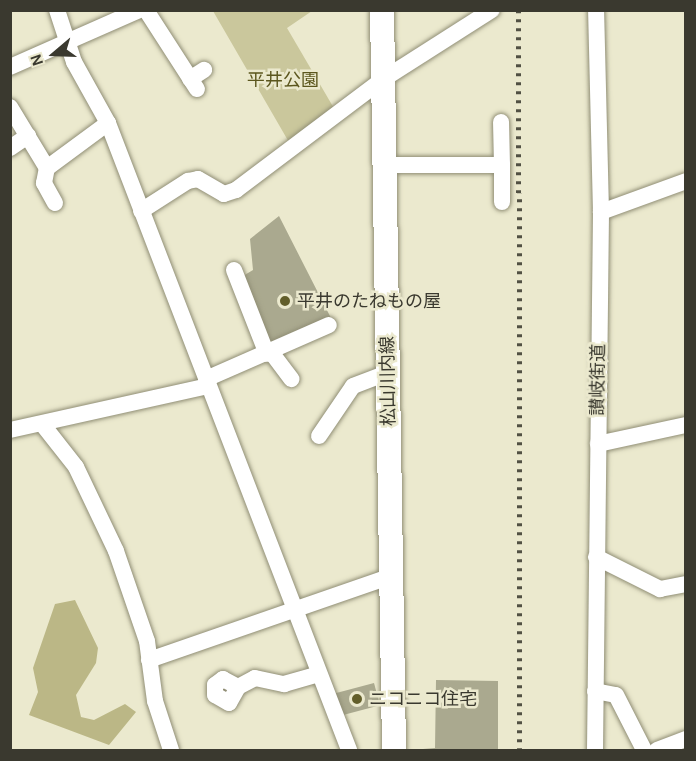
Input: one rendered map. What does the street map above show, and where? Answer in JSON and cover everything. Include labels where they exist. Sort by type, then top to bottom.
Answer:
[{"type":"main road","name":"松山川内線","points":[[382,10],[394,750]]},
{"type":"street","points":[[57,10],[67,45],[108,123],[349,750]]},
{"type":"street","points":[[10,67],[67,45],[139,10]]},
{"type":"street","points":[[146,10],[193,84],[204,69]]},
{"type":"street","points":[[141,211],[188,181],[198,180],[224,194],[236,190],[382,80],[492,10]]},
{"type":"street","name":"讃岐街道","points":[[595,750],[601,212],[596,10]]},
{"type":"street","points":[[10,107],[47,168],[44,183],[55,203]]},
{"type":"street","points":[[501,122],[502,202]]},
{"type":"street","points":[[47,168],[108,123]]},
{"type":"street","points":[[10,148],[28,136]]},
{"type":"street","points":[[384,165],[501,165]]},
{"type":"street","points":[[601,212],[686,180]]},
{"type":"street","points":[[234,270],[269,353],[291,379]]},
{"type":"street","points":[[10,430],[43,424],[207,383],[329,325]]},
{"type":"street","points":[[319,436],[353,386],[387,373]]},
{"type":"street","points":[[43,424],[61,444],[99,511],[141,624],[171,750]]},
{"type":"street","points":[[597,444],[686,425]]},
{"type":"street","points":[[596,557],[660,589],[686,584]]},
{"type":"street","points":[[149,660],[391,576]]},
{"type":"street","points":[[238,687],[255,678],[284,684],[319,674]]},
{"type":"street","points":[[595,691],[616,695],[655,750],[686,739]]},
{"type":"green space","name":"平井公園","points":[[213,11],[312,11],[287,28],[335,110],[290,144]]},
{"type":"shaded area","points":[[75,600],[98,648],[96,663],[76,695],[81,717],[94,720],[125,704],[136,712],[109,745],[29,715],[38,692],[33,668],[55,604]]},
{"type":"building","name":"平井のたねもの屋","points":[[279,216],[333,322],[267,354],[238,279],[253,270],[250,239]]},
{"type":"building","points":[[436,680],[498,681],[498,750],[411,750],[435,748]]},
{"type":"building","name":"ニコニコ住宅","points":[[374,683],[380,705],[340,716],[334,694]]},
{"type":"railway","points":[[519,10],[520,750]]},
{"type":"place","name":"平井のたねもの屋","points":[[285,301]]},
{"type":"place","name":"ニコニコ住宅","points":[[357,699]]}]
